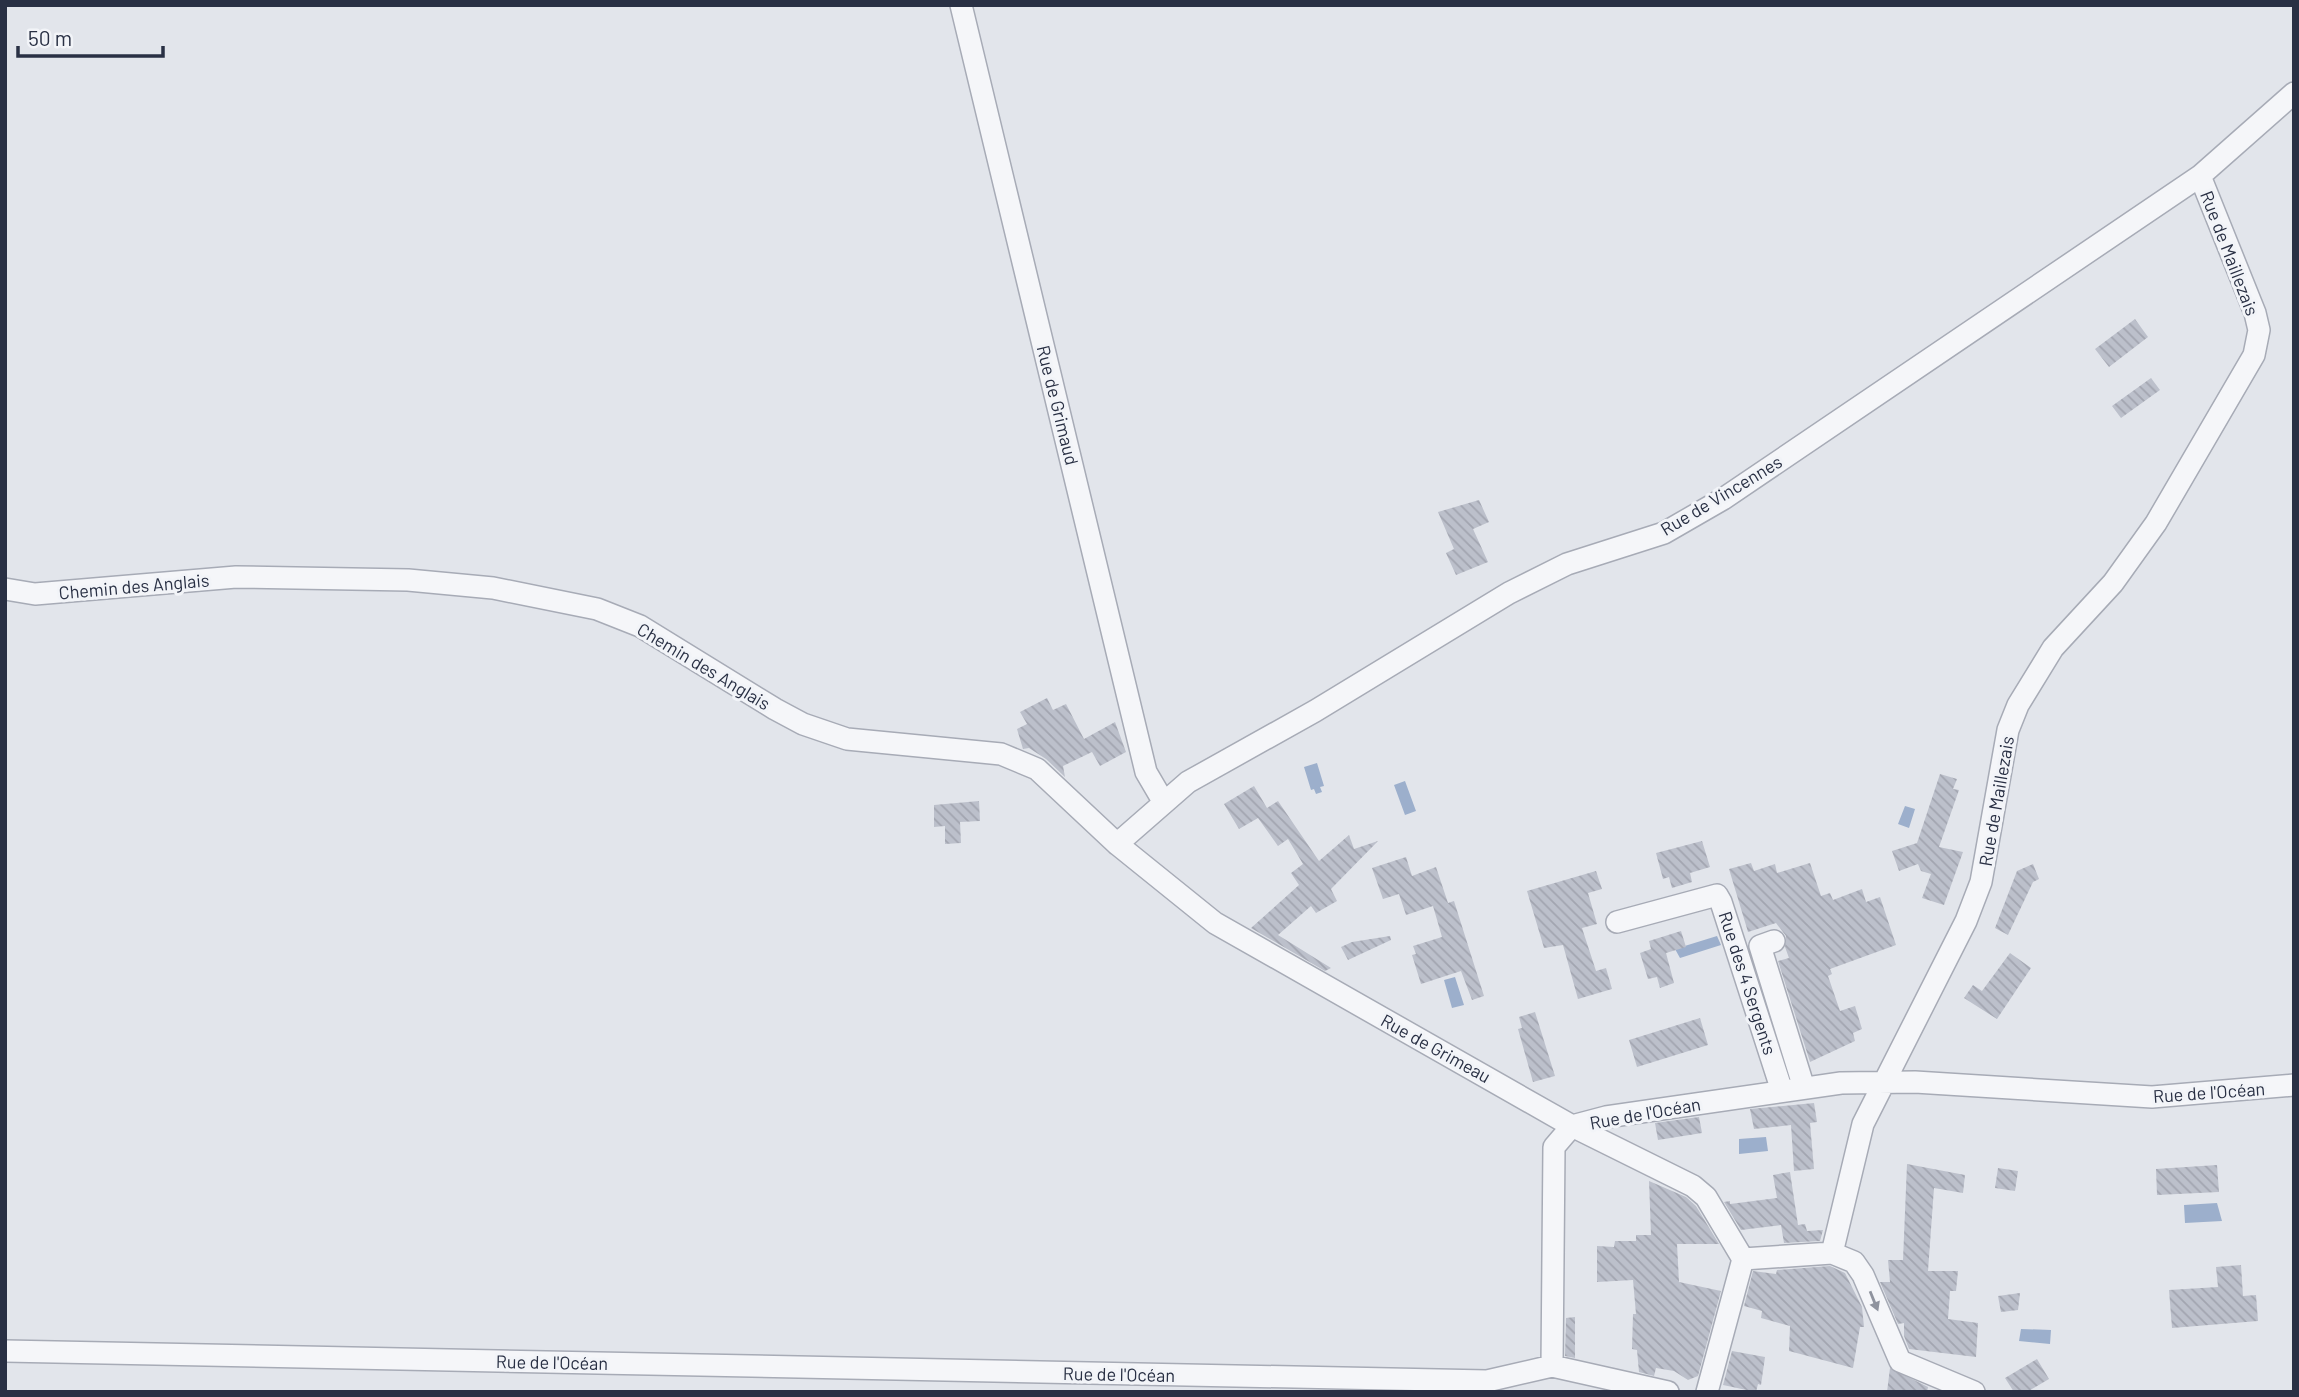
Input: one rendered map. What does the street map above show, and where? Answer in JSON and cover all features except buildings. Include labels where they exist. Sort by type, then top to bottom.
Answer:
[{"type":"street","name":"Rue de Grimaud","points":[[961,5],[1146,772],[1163,801]]},
{"type":"street","name":"Rue de Maillezais","points":[[1832,1253],[1863,1124],[1966,921],[1981,882],[2008,730],[2018,705],[2053,648],[2113,583],[2156,523],[2254,355],[2259,330],[2255,313],[2200,176],[2294,93]]},
{"type":"street","name":"Rue de Vincennes","points":[[1117,844],[1163,801],[1188,782],[1315,711],[1509,593],[1567,564],[1664,533],[1723,499],[2200,176]]},
{"type":"street","name":"Chemin des Anglais","points":[[5,589],[35,594],[236,577],[326,577],[408,580],[493,588],[597,609],[640,626],[731,684],[803,724],[868,743],[1001,754],[1037,769],[1117,844]]},
{"type":"street","name":"Rue de Grimeau","points":[[1117,844],[1215,923],[1572,1126],[1693,1186],[1706,1197],[1743,1259]]},
{"type":"street","name":"Rue des 4 Sergents","points":[[1617,922],[1717,895],[1782,1091]]},
{"type":"street","points":[[1774,942],[1760,946],[1804,1088]]},
{"type":"street","name":"Rue de l'Océan","points":[[5,1351],[1487,1381],[1552,1366],[1554,1147],[1572,1126],[1606,1117],[1782,1091],[1883,1082],[2152,1097],[2294,1085]]},
{"type":"street","points":[[1710,1391],[1743,1259],[1832,1253],[1854,1262],[1863,1275],[1900,1361],[1974,1392]]},
{"type":"street","points":[[1552,1366],[1668,1392]]},
{"type":"water","points":[[1317,763],[1324,786],[1320,787],[1322,792],[1316,794],[1314,789],[1311,790],[1304,767]]},
{"type":"water","points":[[1405,781],[1416,811],[1405,815],[1394,785]]},
{"type":"water","points":[[1905,806],[1915,809],[1909,828],[1898,824]]},
{"type":"water","points":[[1717,936],[1721,945],[1680,958],[1675,949]]},
{"type":"water","points":[[1455,977],[1464,1005],[1452,1008],[1444,980]]},
{"type":"water","points":[[1766,1137],[1768,1151],[1739,1154],[1739,1139]]},
{"type":"water","points":[[2217,1203],[2222,1221],[2185,1223],[2184,1205]]},
{"type":"water","points":[[2021,1329],[2051,1330],[2050,1344],[2019,1341]]}]
